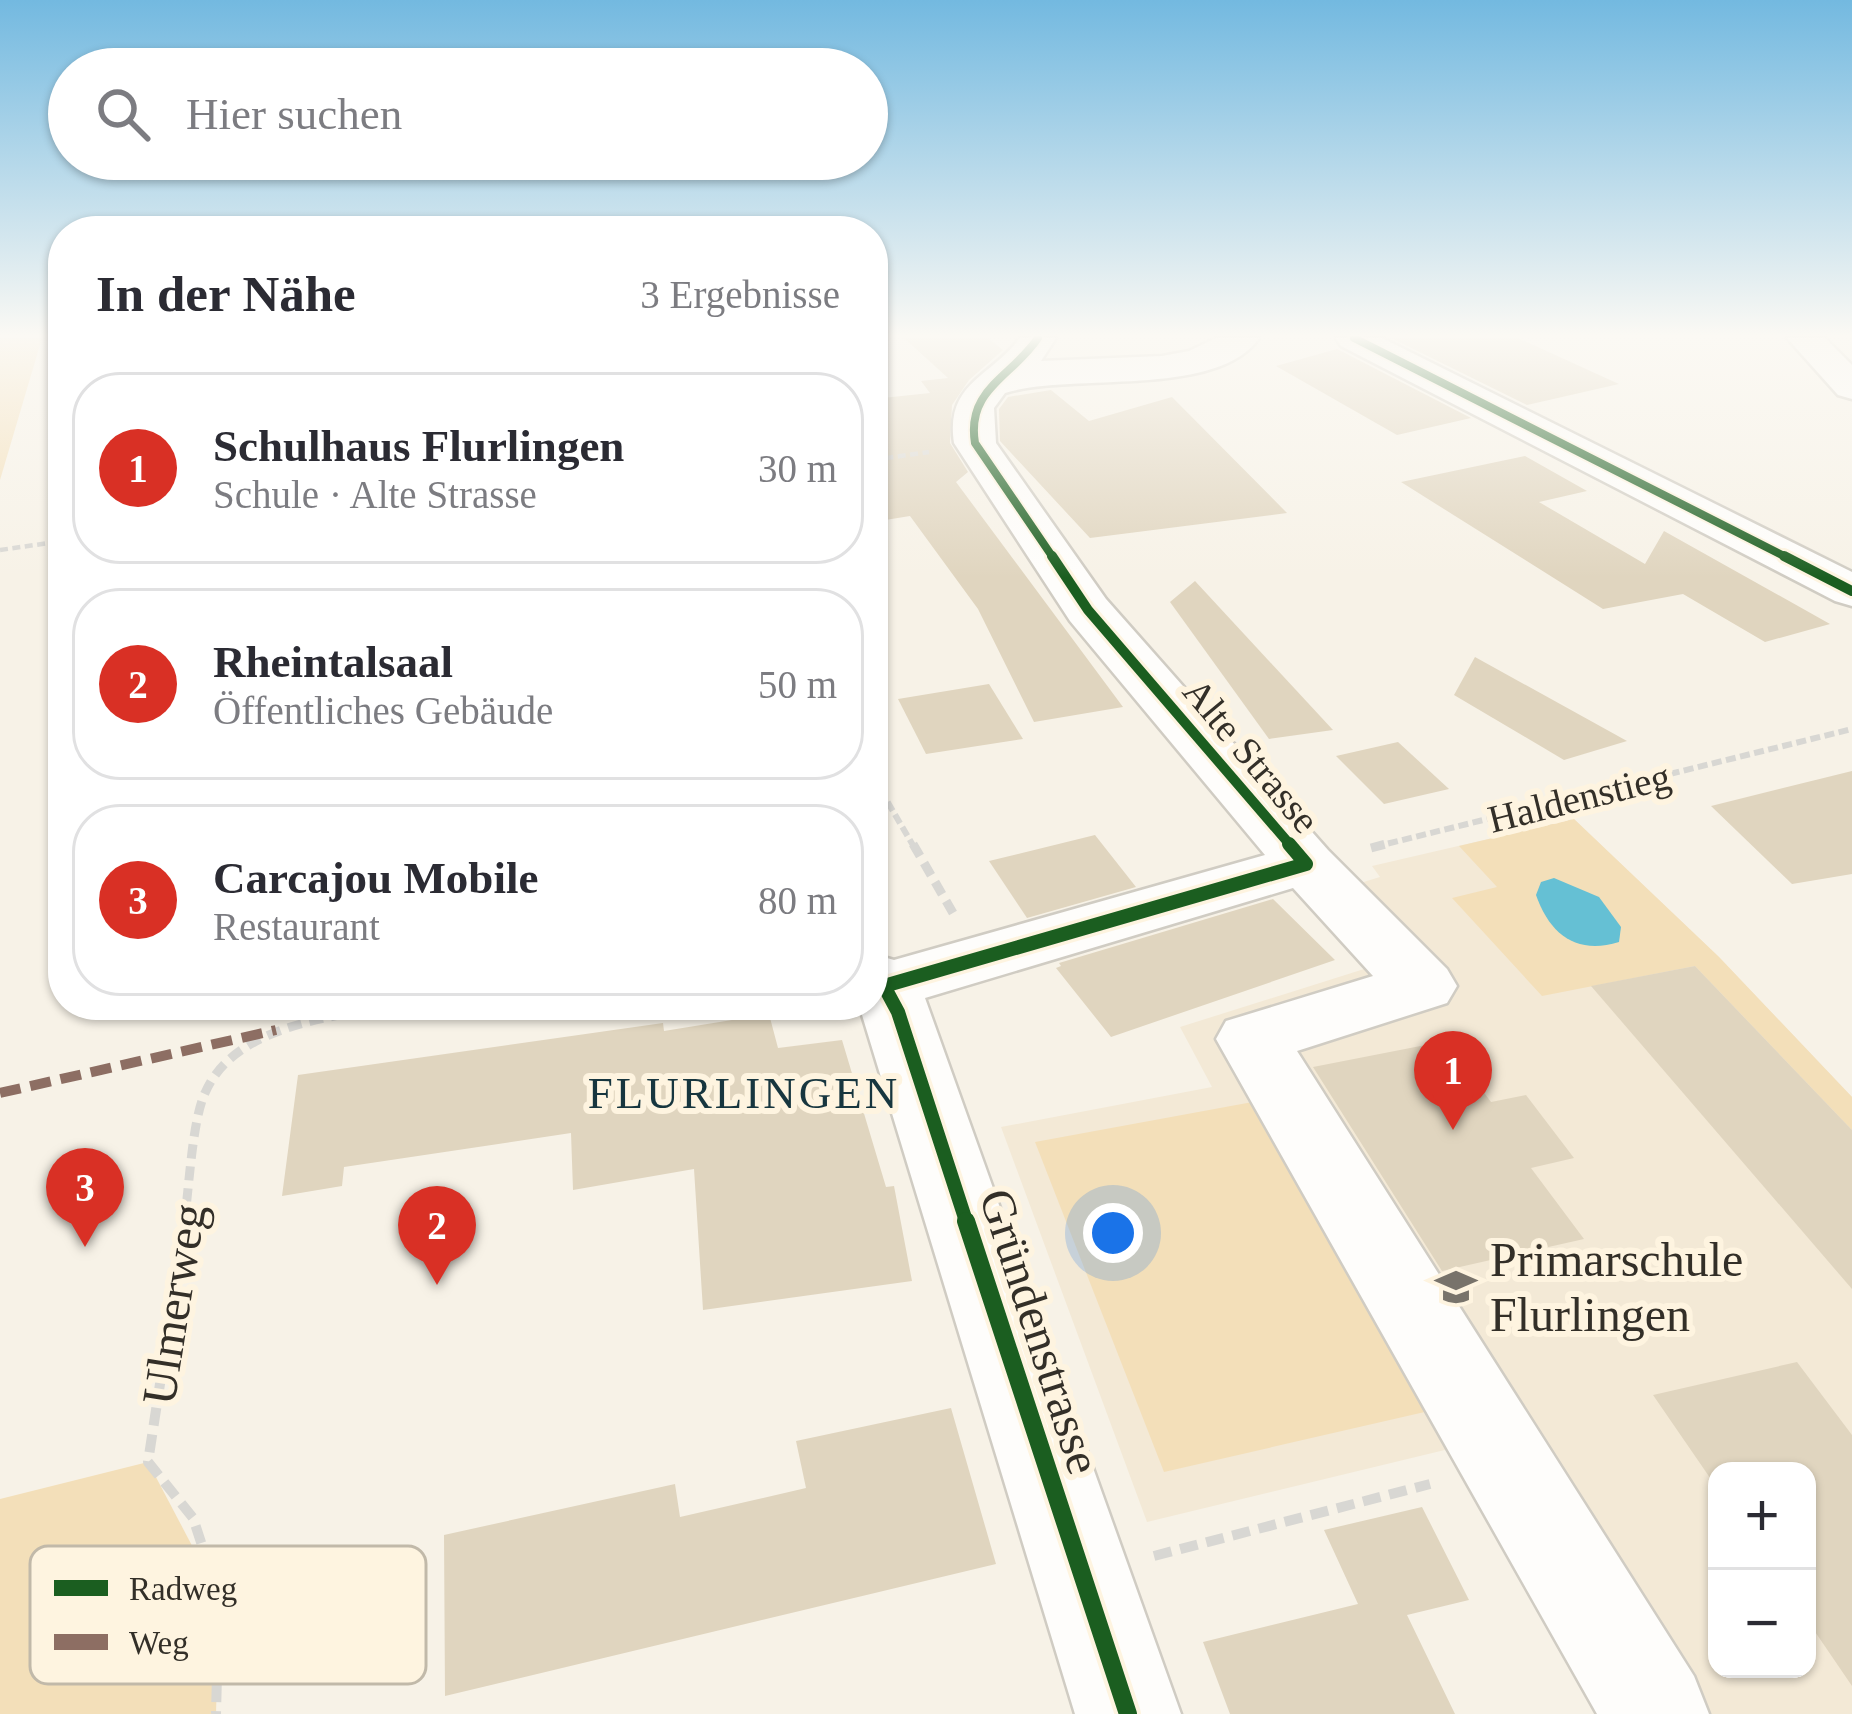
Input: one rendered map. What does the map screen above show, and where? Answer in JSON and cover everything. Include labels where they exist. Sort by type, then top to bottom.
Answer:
[{"type":"street","name":"Alte Strasse","points":[[888,980],[981,961],[1306,864],[1088,610],[975,442],[970,418]]},
{"type":"street","points":[[1511,418],[1852,591]]},
{"type":"street","points":[[1306,864],[1422,986],[1252,1039],[1656,1714]]},
{"type":"street","name":"Gründenstrasse","points":[[888,1002],[914,1060],[1128,1714]]},
{"type":"path","points":[[0,550],[48,544]]},
{"type":"path","points":[[888,803],[981,961]]},
{"type":"path","points":[[1083,1574],[1509,1463]]},
{"type":"shaded area","points":[[0,418],[18,418],[0,480]]},
{"type":"shaded area","name":"Primarschule Flurlingen","points":[[1574,819],[1719,957],[1852,1097],[1852,1714],[1614,1714],[1453,1448],[1147,1522],[1001,1127],[1212,1087],[1180,1027],[1380,964],[1311,898],[1380,877],[1372,866]]},
{"type":"shaded area","points":[[1574,819],[1719,957],[1852,1097],[1852,1130],[1695,966],[1542,996],[1452,898],[1497,887],[1459,846]]},
{"type":"shaded area","points":[[1258,1101],[1429,1411],[1164,1472],[1035,1142]]},
{"type":"shaded area","points":[[148,1462],[192,1546],[30,1546],[30,1684],[217,1684],[216,1714],[0,1714],[0,1499]]},
{"type":"water","points":[[1554,878],[1599,897],[1621,927],[1619,942],[1590,946],[1557,931],[1536,895],[1541,882]]},
{"type":"building","points":[[888,418],[951,418],[950,443],[968,472],[956,482],[1123,707],[1034,722],[978,609],[910,516],[888,520]]},
{"type":"building","points":[[999,418],[1193,418],[1287,513],[1090,538],[1000,441]]},
{"type":"building","points":[[1367,418],[1471,418],[1397,435]]},
{"type":"building","points":[[1525,456],[1587,491],[1539,502],[1645,564],[1664,531],[1830,624],[1765,642],[1683,594],[1603,609],[1401,482]]},
{"type":"building","points":[[1195,581],[1333,730],[1269,739],[1170,602]]},
{"type":"building","points":[[1475,657],[1627,741],[1564,760],[1454,695]]},
{"type":"building","points":[[989,684],[1023,739],[926,754],[898,699]]},
{"type":"building","points":[[1398,742],[1449,789],[1384,804],[1336,756]]},
{"type":"building","points":[[1852,771],[1852,874],[1792,884],[1711,806]]},
{"type":"building","points":[[1095,835],[1136,887],[1027,918],[989,861]]},
{"type":"building","points":[[1273,899],[1335,960],[1111,1037],[1056,968],[1059,963]]},
{"type":"building","points":[[1695,966],[1852,1130],[1852,1289],[1591,986]]},
{"type":"building","points":[[732,1020],[771,1020],[778,1048],[842,1040],[886,1187],[894,1186],[912,1281],[703,1310],[694,1169],[573,1190],[571,1133],[344,1167],[342,1186],[282,1196],[298,1075],[663,1023],[664,1031]]},
{"type":"building","points":[[1446,1041],[1491,1102],[1526,1095],[1574,1158],[1531,1168],[1584,1239],[1442,1271],[1313,1067]]},
{"type":"building","points":[[1797,1362],[1852,1435],[1852,1686],[1816,1633],[1816,1462],[1708,1462],[1708,1475],[1653,1395]]},
{"type":"building","points":[[951,1408],[996,1564],[445,1696],[444,1535],[675,1484],[680,1517],[806,1488],[796,1441]]},
{"type":"building","points":[[1422,1507],[1469,1600],[1407,1615],[1455,1714],[1230,1714],[1203,1642],[1358,1604],[1324,1530]]},
{"type":"marked path","points":[[0,1093],[276,1030]]},
{"type":"cycle path","points":[[888,985],[1306,864],[1088,610],[975,443],[973,418]]},
{"type":"cycle path","points":[[1511,418],[1852,591]]},
{"type":"cycle path","points":[[888,993],[898,1012],[1128,1714]]},
{"type":"place","name":"Schulhaus Flurlingen","points":[[1453,1130]]},
{"type":"place","name":"Carcajou Mobile","points":[[85,1247]]},
{"type":"place","name":"Rheintalsaal","points":[[437,1285]]},
{"type":"place","name":"Primarschule Flurlingen","points":[[1456,1287]]},
{"type":"district","name":"FLURLINGEN","points":[[744,1092]]}]
